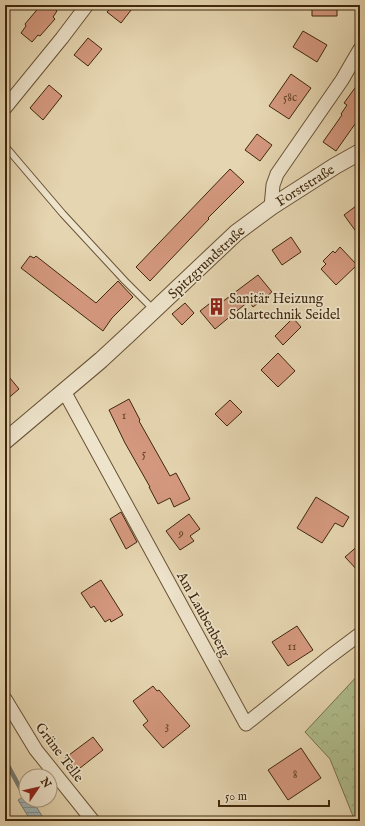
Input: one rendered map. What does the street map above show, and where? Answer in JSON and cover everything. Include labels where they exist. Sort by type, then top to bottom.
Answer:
[{"type":"street","points":[[5,108],[87,5]]},
{"type":"street","points":[[271,207],[273,185],[278,174],[342,80],[360,49]]},
{"type":"street","name":"Forststraße","points":[[271,207],[335,166],[360,152]]},
{"type":"street","name":"Spitzgrundstraße","points":[[5,441],[101,360],[155,311],[236,233],[271,207]]},
{"type":"street","name":"Am Laubenberg","points":[[64,391],[246,724],[360,634]]},
{"type":"street","name":"Grüne Telle","points":[[5,699],[36,750],[94,821]]},
{"type":"lane","points":[[5,146],[124,281],[155,311]]},
{"type":"green space","points":[[360,673],[360,821],[355,821],[330,759],[305,732]]},
{"type":"water","points":[[23,808],[37,808],[44,819],[41,821],[31,821]]},
{"type":"building","points":[[41,5],[50,5],[57,11],[53,17],[55,19],[40,36],[38,35],[32,42],[21,33],[26,26],[25,24]]},
{"type":"building","points":[[113,5],[135,5],[121,23],[107,12]]},
{"type":"building","points":[[312,5],[337,5],[337,16],[312,16]]},
{"type":"building","points":[[303,31],[327,45],[317,62],[293,47]]},
{"type":"building","points":[[88,38],[102,49],[88,66],[74,55]]},
{"type":"building","points":[[291,74],[311,88],[289,119],[269,106]]},
{"type":"building","points":[[360,81],[360,128],[355,124],[336,151],[323,142],[342,115],[341,114],[347,105],[344,103]]},
{"type":"building","points":[[49,85],[62,96],[43,120],[30,108]]},
{"type":"building","points":[[257,134],[272,145],[260,161],[245,150]]},
{"type":"building","points":[[230,169],[244,182],[208,218],[209,219],[150,281],[136,267]]},
{"type":"building","points":[[360,203],[360,237],[344,215]]},
{"type":"building","points":[[291,237],[301,252],[282,265],[272,250]]},
{"type":"building","points":[[340,247],[357,265],[336,285],[321,269],[326,264],[323,261],[333,251],[335,253]]},
{"type":"building","points":[[30,256],[34,258],[36,256],[96,303],[118,281],[133,297],[112,318],[103,331],[21,268]]},
{"type":"building","points":[[258,275],[272,292],[253,307],[249,301],[215,329],[200,311],[218,297],[222,302]]},
{"type":"building","points":[[185,303],[194,313],[182,325],[172,314]]},
{"type":"building","points":[[293,318],[301,327],[283,345],[275,336]]},
{"type":"building","points":[[278,353],[295,371],[278,387],[261,370]]},
{"type":"building","points":[[5,372],[19,389],[5,401]]},
{"type":"building","points":[[129,399],[140,420],[139,421],[170,476],[176,473],[190,499],[174,507],[170,498],[158,504],[109,410]]},
{"type":"building","points":[[230,400],[242,412],[227,426],[215,414]]},
{"type":"building","points":[[316,497],[349,517],[343,527],[335,523],[322,543],[297,528]]},
{"type":"building","points":[[121,512],[137,542],[126,549],[110,519]]},
{"type":"building","points":[[189,514],[200,529],[190,536],[194,541],[180,550],[166,531]]},
{"type":"building","points":[[360,544],[360,573],[345,557]]},
{"type":"building","points":[[101,580],[123,615],[111,622],[110,619],[105,622],[94,606],[91,608],[81,593]]},
{"type":"building","points":[[297,626],[313,650],[288,666],[272,642]]},
{"type":"building","points":[[153,686],[157,691],[159,690],[190,726],[163,748],[143,725],[148,721],[133,701]]},
{"type":"building","points":[[93,737],[103,750],[75,772],[65,758]]},
{"type":"building","points":[[301,748],[321,778],[288,800],[268,770]]},
{"type":"waterway","points":[[5,760],[18,784]]},
{"type":"place","name":"Sanitär Heizung Solartechnik Seidel","points":[[216,306]]}]
